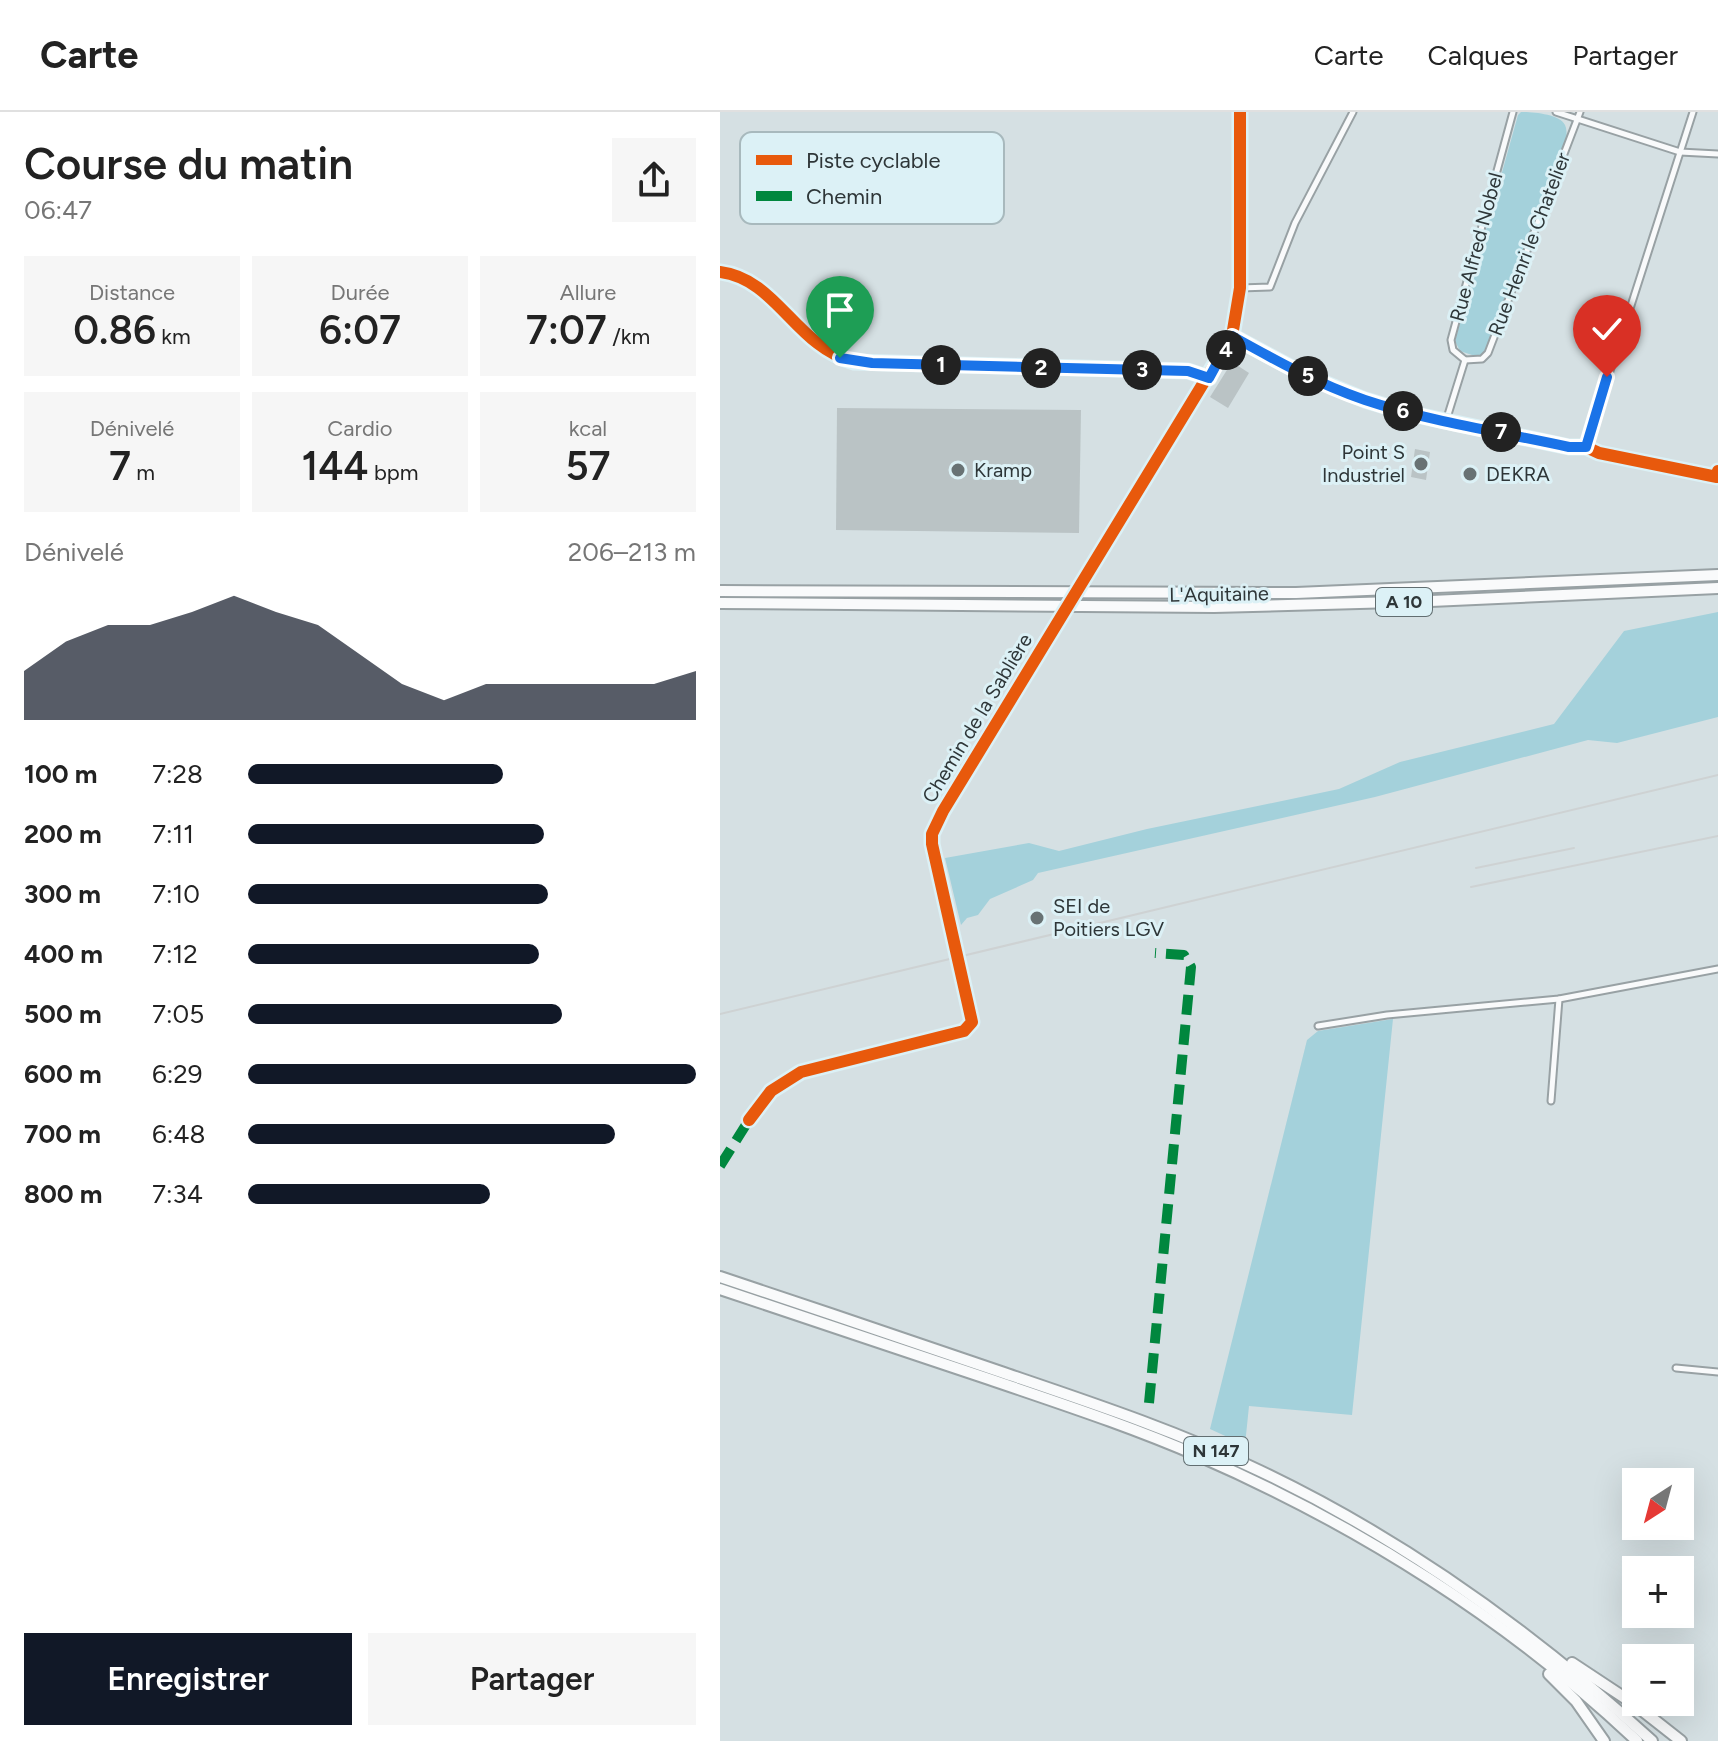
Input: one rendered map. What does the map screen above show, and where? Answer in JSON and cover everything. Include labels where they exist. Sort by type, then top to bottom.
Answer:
[{"type":"highway","name":"L'Aquitaine","points":[[720,591],[1296,593],[1718,575]]},
{"type":"highway","name":"L'Aquitaine","points":[[720,603],[1214,607],[1447,601],[1718,588]]},
{"type":"highway","name":"N 147","points":[[720,1277],[1103,1407],[1262,1471],[1417,1559],[1529,1637],[1593,1687],[1652,1741]]},
{"type":"highway","name":"N 147","points":[[720,1289],[1095,1415],[1199,1456],[1350,1531],[1427,1577],[1505,1632],[1637,1741]]},
{"type":"highway","name":"N 147","points":[[1505,1632],[1508,1640],[1576,1701],[1604,1741]]},
{"type":"highway","points":[[1529,1637],[1538,1638],[1634,1704],[1681,1741]]},
{"type":"street","points":[[1081,585],[1232,336],[1240,288],[1240,112]]},
{"type":"street","points":[[1240,288],[1270,287],[1295,223],[1353,112]]},
{"type":"street","name":"Rue Alfred Nobel","points":[[1465,360],[1453,350],[1451,340],[1513,112]]},
{"type":"street","points":[[1556,112],[1578,115],[1680,152],[1718,154]]},
{"type":"street","points":[[1586,447],[1693,112]]},
{"type":"street","name":"Rue Henri le Chatelier","points":[[1465,360],[1482,359],[1488,353],[1578,115]]},
{"type":"street","points":[[720,272],[751,281],[818,346],[854,362],[1188,371],[1209,378]]},
{"type":"street","points":[[1232,336],[1283,364],[1349,394],[1446,421],[1569,447],[1586,447],[1599,453],[1717,477],[1718,471]]},
{"type":"street","points":[[1446,421],[1465,360]]},
{"type":"street","name":"Chemin de la Sablière","points":[[749,1120],[771,1091],[801,1072],[964,1031],[973,1018],[932,844],[936,823],[1064,613]]},
{"type":"street","points":[[1318,1026],[1387,1015],[1559,999],[1718,969]]},
{"type":"street","points":[[1551,1101],[1559,999]]},
{"type":"street","points":[[1676,1368],[1718,1372]]},
{"type":"shaded area","points":[[1521,112],[1558,118],[1565,125],[1567,137],[1487,350],[1478,357],[1460,351],[1455,341]]},
{"type":"shaded area","points":[[1718,612],[1718,717],[1617,743],[1588,740],[1375,797],[1038,873],[1033,880],[990,899],[978,915],[967,918],[961,925],[945,858],[1029,843],[1059,851],[1147,829],[1339,789],[1400,762],[1554,724],[1624,631]]},
{"type":"shaded area","points":[[1393,1019],[1352,1415],[1249,1406],[1245,1445],[1210,1429],[1307,1040],[1318,1031]]},
{"type":"building","points":[[1232,362],[1249,373],[1228,408],[1210,397]]},
{"type":"building","name":"Kramp","points":[[837,408],[1081,410],[1079,533],[836,530]]},
{"type":"building","name":"Point S Industriel","points":[[1415,449],[1430,452],[1426,480],[1411,477]]},
{"type":"railway","points":[[720,1014],[1718,775]]},
{"type":"railway","points":[[1471,887],[1718,836]]},
{"type":"railway","points":[[1476,868],[1574,848]]},
{"type":"marked path","points":[[1149,1403],[1191,967],[1184,955],[1155,953]]},
{"type":"marked path","points":[[720,1166],[749,1120]]},
{"type":"cycle path","points":[[749,1120],[771,1091],[801,1072],[964,1031],[972,1022],[932,834],[943,811],[1232,336],[1240,288],[1240,112]]},
{"type":"cycle path","points":[[720,272],[740,277],[757,287],[816,342],[854,362],[1188,371],[1209,378]]},
{"type":"cycle path","points":[[1232,336],[1305,375],[1365,400],[1412,414],[1569,447],[1586,447],[1599,453],[1717,477],[1718,471]]},
{"type":"place","name":"Point S Industriel","points":[[1421,464]]},
{"type":"place","name":"Kramp","points":[[958,470]]},
{"type":"place","name":"DEKRA","points":[[1470,474]]},
{"type":"place","name":"SEI de Poitiers LGV","points":[[1037,918]]},
{"type":"route","points":[[840,358],[872,363],[1188,371],[1209,378],[1232,336],[1305,375],[1365,400],[1412,414],[1569,447],[1586,447],[1607,377]]}]
